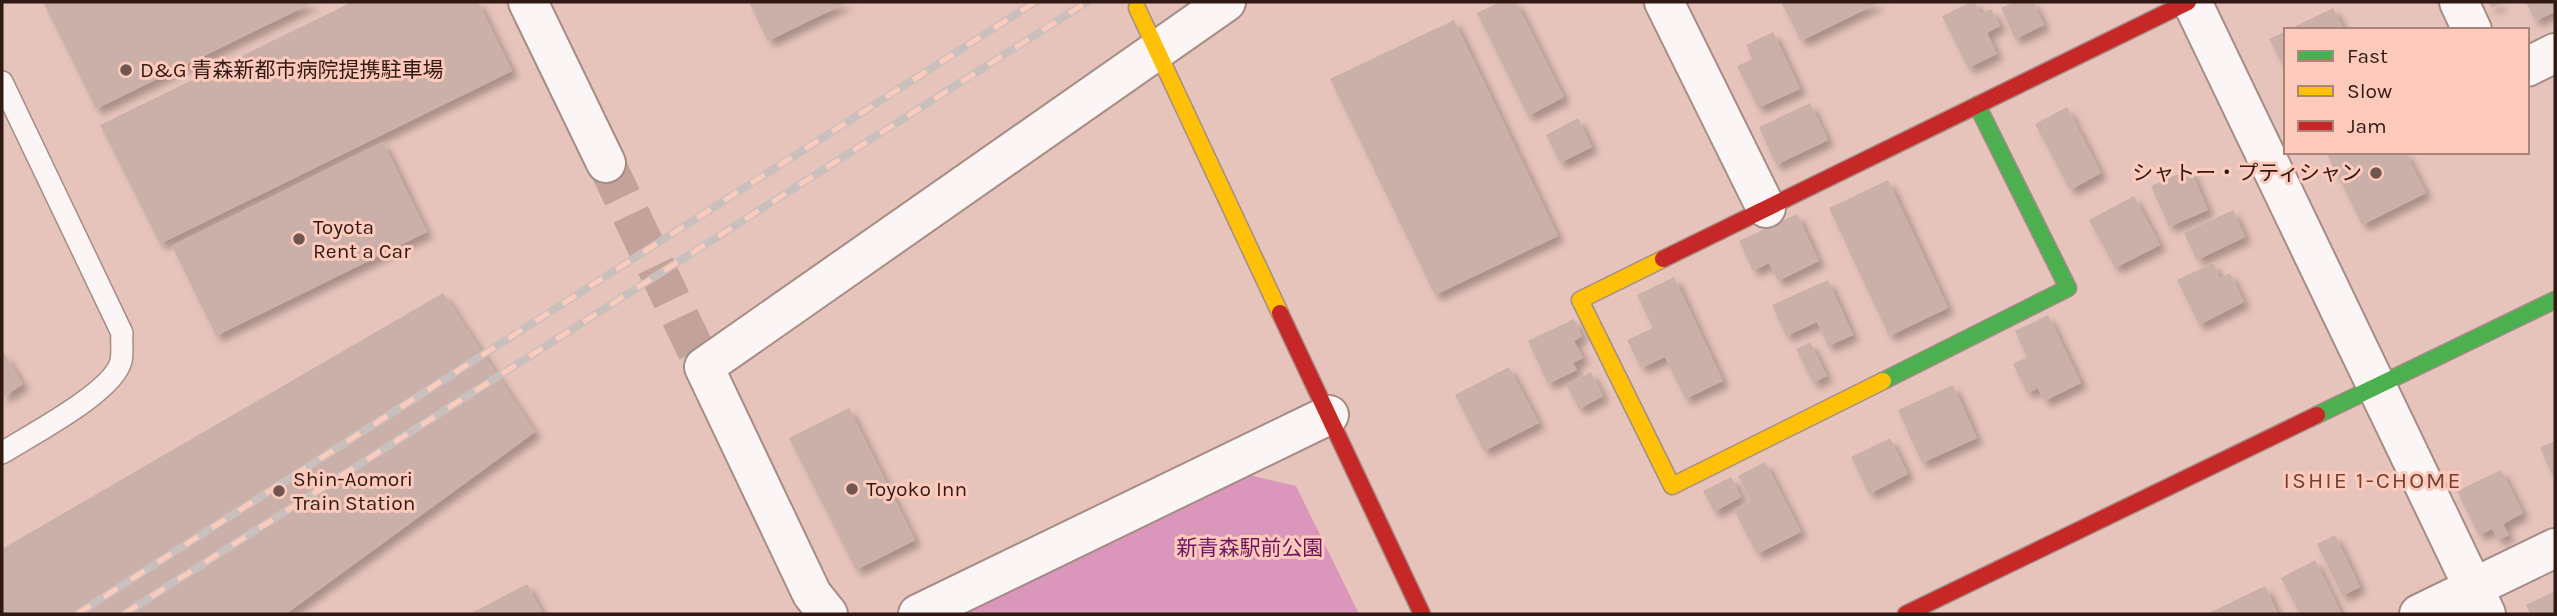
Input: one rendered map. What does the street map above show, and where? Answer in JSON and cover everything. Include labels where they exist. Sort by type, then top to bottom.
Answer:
[{"type":"street","points":[[528,2],[606,163]]},
{"type":"street","points":[[828,614],[812,594],[704,367],[1226,2]]},
{"type":"street","points":[[1664,2],[1766,208]]},
{"type":"street","points":[[1977,105],[2068,288],[1672,486],[1580,300],[1766,208],[1977,105],[2190,2],[2378,386],[2479,601]]},
{"type":"street","points":[[2459,2],[2471,28]]},
{"type":"street","points":[[1137,8],[1422,614]]},
{"type":"street","points":[[2529,66],[2555,53]]},
{"type":"street","points":[[1906,614],[2555,300]]},
{"type":"street","points":[[918,614],[1329,415]]},
{"type":"street","points":[[2419,614],[2479,601],[2555,548]]},
{"type":"lane","points":[[2,82],[121,333],[121,361],[111,380],[86,400],[2,453]]},
{"type":"green space","name":"新青森駅前公園","points":[[1249,475],[1296,486],[1359,614],[961,614]]},
{"type":"building","name":"D&G 青森新都市病院提携駐車場","points":[[43,2],[314,2],[96,109]]},
{"type":"building","points":[[352,2],[478,2],[512,71],[160,244],[100,125]]},
{"type":"building","points":[[749,2],[848,2],[768,41]]},
{"type":"building","points":[[1500,2],[1516,2],[1564,97],[1528,116],[1477,13]]},
{"type":"building","points":[[1781,2],[1880,2],[1801,41]]},
{"type":"building","points":[[1975,2],[1981,14],[1991,9],[2000,26],[1987,33],[1997,54],[1968,68],[1942,16]]},
{"type":"building","points":[[2014,2],[2033,2],[2044,25],[2015,39],[2001,8]]},
{"type":"building","points":[[2488,2],[2504,2],[2492,8]]},
{"type":"building","points":[[2526,2],[2555,2],[2555,12],[2535,21]]},
{"type":"building","points":[[2333,8],[2343,28],[2292,28]]},
{"type":"building","points":[[1454,20],[1558,236],[1435,295],[1330,79]]},
{"type":"building","points":[[1773,32],[1800,89],[1758,108],[1737,66],[1752,59],[1746,45]]},
{"type":"building","points":[[2284,32],[2284,68],[2269,39]]},
{"type":"building","points":[[1810,103],[1828,140],[1776,165],[1759,127]]},
{"type":"building","points":[[2067,107],[2101,173],[2070,190],[2035,124]]},
{"type":"building","points":[[1578,118],[1592,147],[1560,163],[1546,135]]},
{"type":"building","name":"Toyota Rent a Car","points":[[383,142],[427,232],[216,336],[172,246]]},
{"type":"building","name":"シャトー・プティシャン","points":[[2327,154],[2406,154],[2426,193],[2362,225]]},
{"type":"building","points":[[2190,169],[2208,210],[2169,227],[2151,186]]},
{"type":"building","points":[[1888,180],[1948,308],[1889,336],[1829,208]]},
{"type":"building","points":[[2134,196],[2160,245],[2115,268],[2089,220]]},
{"type":"building","points":[[2233,210],[2245,237],[2197,260],[2184,233]]},
{"type":"building","points":[[1797,214],[1819,261],[1778,281],[1769,263],[1753,271],[1739,241]]},
{"type":"building","points":[[2213,263],[2220,278],[2230,273],[2244,302],[2199,325],[2177,280]]},
{"type":"building","points":[[1674,277],[1723,381],[1685,399],[1665,357],[1641,368],[1627,340],[1653,328],[1637,295]]},
{"type":"building","points":[[1828,280],[1853,335],[1828,346],[1817,322],[1786,336],[1772,305]]},
{"type":"building","name":"Shin-Aomori Train Station","points":[[443,293],[535,432],[286,614],[2,614],[2,549]]},
{"type":"building","points":[[2048,315],[2081,383],[2044,401],[2038,388],[2027,393],[2013,364],[2027,357],[2015,331]]},
{"type":"building","points":[[1574,319],[1582,336],[1574,341],[1583,358],[1573,363],[1577,370],[1548,384],[1528,341]]},
{"type":"building","points":[[1810,342],[1827,376],[1813,383],[1796,349]]},
{"type":"building","points":[[2,350],[23,384],[2,398]]},
{"type":"building","points":[[1509,367],[1539,423],[1484,451],[1455,395]]},
{"type":"building","points":[[1591,372],[1603,396],[1579,409],[1566,385]]},
{"type":"building","points":[[1953,385],[1977,438],[1922,463],[1898,410]]},
{"type":"building","name":"Toyoko Inn","points":[[849,408],[915,540],[856,570],[789,438]]},
{"type":"building","points":[[1890,438],[1908,474],[1869,494],[1851,457]]},
{"type":"building","points":[[2555,441],[2555,482],[2540,447]]},
{"type":"building","points":[[1765,462],[1801,532],[1757,554],[1734,510],[1751,501],[1738,476]]},
{"type":"building","points":[[2501,470],[2523,513],[2503,524],[2509,535],[2498,540],[2492,529],[2479,535],[2457,491]]},
{"type":"building","points":[[1731,477],[1741,497],[1714,512],[1703,491]]},
{"type":"building","points":[[2335,535],[2360,587],[2342,596],[2317,544]]},
{"type":"building","points":[[2315,560],[2341,613],[2300,614],[2281,578]]},
{"type":"building","points":[[527,584],[543,614],[470,614]]},
{"type":"building","points":[[2265,586],[2278,614],[2212,614],[2211,612]]},
{"type":"building","points":[[2555,591],[2555,614],[2531,614],[2526,605]]},
{"type":"tunnel","points":[[606,163],[704,367]]},
{"type":"railway","points":[[77,614],[1035,2]]},
{"type":"railway","points":[[124,614],[1087,2]]},
{"type":"traffic: fast","points":[[1883,381],[2068,288],[1977,105]]},
{"type":"traffic: fast","points":[[2317,415],[2555,300]]},
{"type":"traffic: slow","points":[[1137,8],[1280,313]]},
{"type":"traffic: slow","points":[[1663,259],[1580,300],[1672,486],[1883,381]]},
{"type":"traffic: jam","points":[[1663,259],[2188,2]]},
{"type":"traffic: jam","points":[[1280,313],[1422,614]]},
{"type":"traffic: jam","points":[[1906,614],[2317,415]]},
{"type":"place","name":"D&G 青森新都市病院提携駐車場","points":[[126,70]]},
{"type":"place","name":"シャトー・プティシャン","points":[[2376,173]]},
{"type":"place","name":"Toyota Rent a Car","points":[[299,239]]},
{"type":"place","name":"Toyoko Inn","points":[[852,489]]},
{"type":"place","name":"Shin-Aomori Train Station","points":[[279,491]]},
{"type":"district","name":"ISHIE 1-CHOME","points":[[2373,480]]}]
